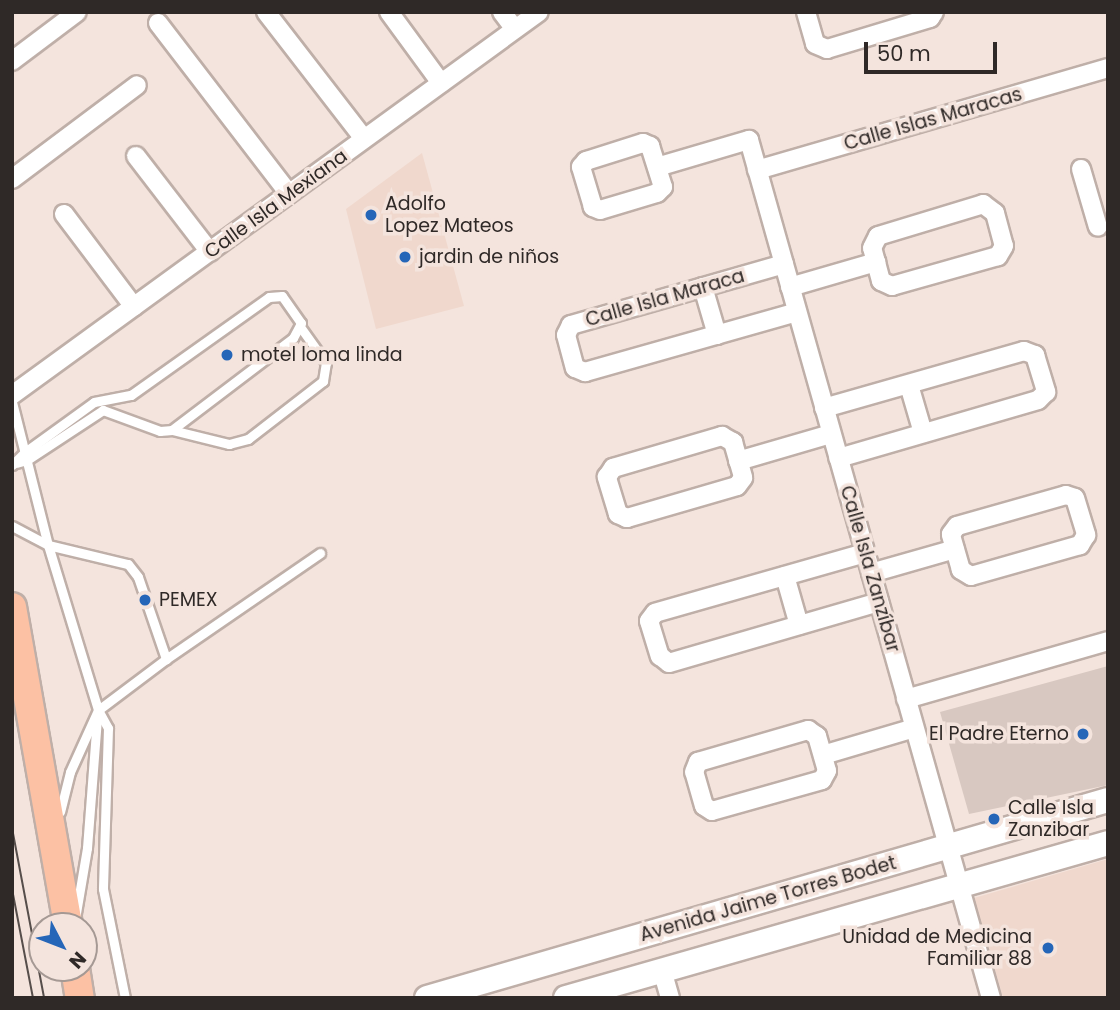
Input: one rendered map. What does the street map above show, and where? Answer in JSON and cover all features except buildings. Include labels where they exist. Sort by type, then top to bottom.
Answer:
[{"type":"main road","points":[[12,607],[66,912]]},
{"type":"street","points":[[12,61],[77,12]]},
{"type":"street","points":[[267,12],[364,139]]},
{"type":"street","points":[[389,12],[441,83]]},
{"type":"street","points":[[502,12],[515,29]]},
{"type":"street","name":"Calle Isla Mexiana","points":[[12,395],[539,12]]},
{"type":"street","points":[[806,12],[815,44],[827,49],[930,18],[934,12]]},
{"type":"street","points":[[158,23],[289,194]]},
{"type":"street","name":"Calle Islas Maracas","points":[[757,170],[1108,68]]},
{"type":"street","points":[[12,179],[137,85]]},
{"type":"street","name":"Calle Isla Zanzíbar","points":[[657,167],[749,141],[959,885],[987,997]]},
{"type":"street","points":[[643,143],[650,146],[657,167],[663,187],[657,193],[600,210],[593,208],[581,167],[586,161],[643,143]]},
{"type":"street","points":[[136,156],[210,252]]},
{"type":"street","points":[[1081,169],[1099,199],[1098,227]]},
{"type":"street","points":[[983,204],[995,213],[1004,246],[998,256],[892,286],[881,281],[876,262],[872,248],[878,236],[983,204]]},
{"type":"street","points":[[64,214],[134,307]]},
{"type":"street","points":[[790,286],[876,262]]},
{"type":"street","name":"Calle Isla Maraca","points":[[784,264],[571,325],[566,335],[575,368],[585,372],[797,312]]},
{"type":"street","points":[[703,287],[717,335]]},
{"type":"street","points":[[824,408],[1024,351],[1035,355],[1046,392],[1038,400],[838,458]]},
{"type":"street","points":[[909,385],[923,433]]},
{"type":"street","points":[[738,461],[831,434]]},
{"type":"street","points":[[722,436],[733,442],[738,461],[743,478],[737,486],[627,518],[618,514],[607,477],[612,468],[722,436]]},
{"type":"street","points":[[1066,495],[1075,498],[1086,535],[1080,545],[971,576],[961,570],[955,549],[951,534],[957,526],[1066,495]]},
{"type":"street","points":[[871,573],[955,549]]},
{"type":"street","points":[[865,553],[655,613],[649,621],[660,656],[669,663],[879,602]]},
{"type":"street","points":[[785,576],[799,625]]},
{"type":"street","points":[[906,699],[1108,641]]},
{"type":"street","points":[[823,755],[914,728]]},
{"type":"street","points":[[808,730],[817,736],[823,755],[827,771],[822,780],[712,811],[704,806],[694,772],[698,762],[808,730]]},
{"type":"street","name":"Avenida Jaime Torres Bodet","points":[[428,998],[1108,800]]},
{"type":"street","name":"Avenida Jaime Torres Bodet","points":[[566,998],[1108,842]]},
{"type":"street","points":[[662,970],[670,998]]},
{"type":"lane","points":[[14,464],[103,410],[160,432],[172,430],[229,444],[248,439],[323,381],[326,363],[301,328],[284,297],[269,297],[131,395],[94,402],[26,456]]},
{"type":"lane","points":[[172,430],[301,328]]},
{"type":"lane","points":[[12,402],[48,545],[98,710],[106,721],[110,753],[103,889],[125,998]]},
{"type":"lane","points":[[12,526],[48,545],[123,561],[132,568],[166,659]]},
{"type":"lane","points":[[56,856],[60,804],[98,710],[166,659],[320,553]]},
{"type":"lane","points":[[76,912],[87,848],[98,710]]},
{"type":"shaded area","name":"jardin de niños","points":[[422,153],[464,306],[376,329],[346,209]]},
{"type":"shaded area","name":"Unidad de Medicina Familiar 88","points":[[1108,859],[1108,998],[1003,998],[974,898]]},
{"type":"tram line","points":[[12,828],[44,998]]},
{"type":"tram line","points":[[12,889],[33,998]]},
{"type":"place","name":"Adolfo Lopez Mateos","points":[[371,215]]},
{"type":"place","name":"jardin de niños","points":[[405,257]]},
{"type":"place","name":"motel loma linda","points":[[227,355]]},
{"type":"place","name":"PEMEX","points":[[145,600]]},
{"type":"place","name":"El Padre Eterno","points":[[1083,734]]},
{"type":"place","name":"Calle Isla Zanzibar","points":[[994,819]]},
{"type":"place","name":"Unidad de Medicina Familiar 88","points":[[1048,948]]}]
